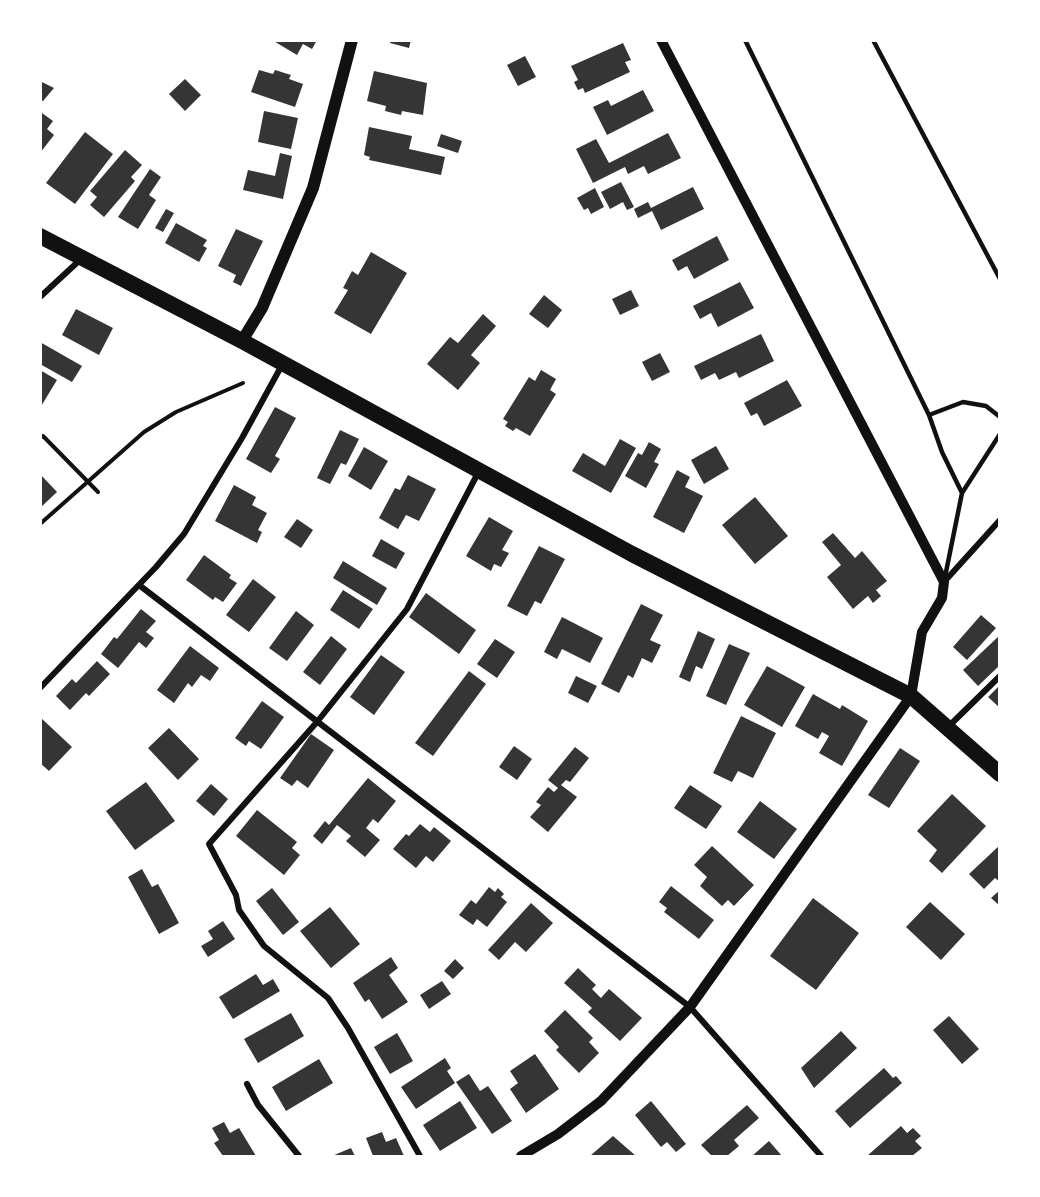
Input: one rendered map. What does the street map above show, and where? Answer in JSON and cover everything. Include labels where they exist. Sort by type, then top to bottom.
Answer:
[{"type":"highway","points":[[40,236],[242,341],[282,365],[632,554],[911,696],[999,774]]},
{"type":"main road","points":[[242,341],[262,308],[313,188],[352,40]]},
{"type":"street","points":[[661,40],[944,582]]},
{"type":"street","points":[[40,297],[82,258]]},
{"type":"street","points":[[40,687],[139,585],[184,534],[242,438],[282,365]]},
{"type":"street","points":[[420,1156],[348,1028],[328,998],[264,946],[239,910],[236,895],[209,844],[317,722],[407,609],[479,471]]},
{"type":"street","points":[[521,1156],[558,1134],[601,1101],[690,1007],[911,696],[922,632],[942,598],[944,582],[999,520]]},
{"type":"street","points":[[139,585],[690,1007],[821,1156]]},
{"type":"street","points":[[946,729],[999,676]]},
{"type":"street","points":[[247,1084],[258,1105],[299,1156]]},
{"type":"lane","points":[[745,40],[929,416],[942,452],[962,493]]},
{"type":"lane","points":[[873,40],[999,279]]},
{"type":"lane","points":[[929,416],[963,402],[986,406],[999,417]]},
{"type":"lane","points":[[944,582],[962,493],[999,434]]},
{"type":"path","points":[[40,524],[144,432],[193,404],[243,383]]},
{"type":"path","points":[[40,438],[42,436],[98,492]]},
{"type":"building","points":[[272,40],[317,40],[312,49],[303,44],[297,55]]},
{"type":"building","points":[[391,40],[411,40],[409,48],[390,43]]},
{"type":"building","points":[[623,43],[631,60],[625,62],[630,72],[585,93],[583,88],[578,90],[574,82],[578,80],[571,66]]},
{"type":"building","points":[[525,56],[536,77],[518,86],[507,65]]},
{"type":"building","points":[[259,70],[273,74],[275,70],[291,75],[289,79],[303,84],[295,107],[251,92]]},
{"type":"building","points":[[374,71],[427,83],[423,115],[402,111],[401,115],[385,111],[386,106],[367,101]]},
{"type":"building","points":[[185,79],[201,95],[185,111],[169,94]]},
{"type":"building","points":[[40,81],[54,88],[43,101],[40,101]]},
{"type":"building","points":[[643,90],[654,111],[607,135],[593,107],[608,100],[611,106]]},
{"type":"building","points":[[264,111],[298,118],[291,149],[258,142]]},
{"type":"building","points":[[42,113],[53,121],[47,129],[54,135],[40,153]]},
{"type":"building","points":[[369,127],[412,136],[409,149],[445,157],[441,175],[369,160],[370,157],[364,155]]},
{"type":"building","points":[[85,132],[113,154],[75,204],[46,183]]},
{"type":"building","points":[[668,133],[681,158],[648,174],[644,166],[628,174],[625,167],[593,183],[576,149],[596,139],[609,163]]},
{"type":"building","points":[[441,134],[462,141],[458,153],[437,146]]},
{"type":"building","points":[[125,150],[142,165],[131,177],[135,181],[104,217],[90,205],[97,197],[90,191]]},
{"type":"building","points":[[280,153],[292,156],[283,199],[243,190],[248,170],[275,176]]},
{"type":"building","points":[[150,169],[161,177],[149,195],[156,200],[138,229],[118,217]]},
{"type":"building","points":[[621,182],[634,207],[627,210],[623,202],[610,209],[601,192]]},
{"type":"building","points":[[693,187],[704,209],[661,230],[652,211],[638,218],[634,209],[648,202],[651,208]]},
{"type":"building","points":[[595,188],[604,207],[591,214],[588,208],[584,210],[577,198]]},
{"type":"building","points":[[166,209],[174,213],[163,232],[155,228]]},
{"type":"building","points":[[176,223],[207,240],[203,246],[207,248],[199,262],[165,243]]},
{"type":"building","points":[[236,229],[263,241],[241,286],[233,282],[236,275],[218,266]]},
{"type":"building","points":[[717,236],[729,260],[694,279],[687,266],[678,271],[672,260]]},
{"type":"building","points":[[371,252],[407,273],[371,334],[334,313],[348,290],[343,288],[352,271],[358,275]]},
{"type":"building","points":[[740,282],[754,308],[718,327],[711,313],[700,319],[693,306]]},
{"type":"building","points":[[631,290],[639,306],[620,315],[612,299]]},
{"type":"building","points":[[544,295],[562,310],[548,328],[529,314]]},
{"type":"building","points":[[76,309],[113,328],[99,355],[62,335]]},
{"type":"building","points":[[483,314],[496,326],[471,355],[480,363],[458,390],[427,364],[450,337],[458,343]]},
{"type":"building","points":[[761,334],[774,361],[739,378],[736,372],[719,380],[715,373],[701,380],[694,366]]},
{"type":"building","points":[[40,342],[82,366],[72,382],[40,364]]},
{"type":"building","points":[[660,353],[670,372],[652,381],[642,362]]},
{"type":"building","points":[[40,370],[57,380],[40,408]]},
{"type":"building","points":[[541,370],[556,379],[550,390],[556,394],[530,436],[516,428],[513,431],[505,426],[508,422],[503,419],[529,377],[535,381]]},
{"type":"building","points":[[787,380],[802,406],[764,426],[757,413],[751,416],[744,403]]},
{"type":"building","points":[[275,407],[296,418],[275,456],[280,459],[271,473],[246,459]]},
{"type":"building","points":[[340,430],[359,439],[346,465],[341,463],[330,484],[317,478]]},
{"type":"building","points":[[620,439],[636,448],[611,493],[572,471],[583,453],[605,466]]},
{"type":"building","points":[[649,442],[661,449],[654,462],[659,464],[646,488],[625,476],[638,453],[642,455]]},
{"type":"building","points":[[716,446],[729,469],[704,484],[691,460]]},
{"type":"building","points":[[364,447],[388,461],[371,490],[348,476]]},
{"type":"building","points":[[677,470],[690,477],[685,487],[703,496],[684,533],[653,517]]},
{"type":"building","points":[[40,474],[57,492],[40,508]]},
{"type":"building","points":[[408,475],[436,489],[419,521],[406,515],[398,529],[379,518],[395,488],[400,490]]},
{"type":"building","points":[[234,485],[256,497],[252,505],[267,513],[258,530],[262,532],[257,543],[215,521]]},
{"type":"building","points":[[755,497],[788,536],[755,564],[722,525]]},
{"type":"building","points":[[489,517],[513,531],[502,550],[509,553],[501,567],[494,564],[491,571],[466,556]]},
{"type":"building","points":[[297,519],[313,530],[301,548],[284,537]]},
{"type":"building","points":[[833,533],[855,558],[862,551],[887,581],[876,590],[881,596],[873,603],[868,596],[853,609],[827,577],[841,565],[822,542]]},
{"type":"building","points":[[381,539],[405,553],[396,569],[372,556]]},
{"type":"building","points":[[539,546],[565,559],[541,604],[535,601],[527,616],[507,606]]},
{"type":"building","points":[[204,555],[231,575],[229,578],[237,583],[223,602],[215,597],[213,600],[186,580]]},
{"type":"building","points":[[343,561],[387,588],[377,605],[333,578]]},
{"type":"building","points":[[253,579],[276,597],[249,632],[226,615]]},
{"type":"building","points":[[343,590],[373,609],[359,629],[330,610]]},
{"type":"building","points":[[426,593],[476,630],[459,654],[409,617]]},
{"type":"building","points":[[641,604],[663,615],[650,640],[661,645],[652,663],[642,658],[633,678],[628,675],[619,693],[601,684]]},
{"type":"building","points":[[141,609],[156,621],[146,632],[154,638],[146,648],[139,642],[118,668],[101,654],[114,637],[117,639]]},
{"type":"building","points":[[296,611],[314,625],[287,661],[269,648]]},
{"type":"building","points":[[981,615],[996,628],[967,660],[953,647]]},
{"type":"building","points":[[562,617],[603,638],[590,663],[562,649],[557,659],[544,652]]},
{"type":"building","points":[[698,631],[715,639],[702,669],[696,666],[690,682],[679,677]]},
{"type":"building","points":[[1000,635],[1000,665],[978,686],[963,670]]},
{"type":"building","points":[[331,636],[347,649],[320,685],[303,672]]},
{"type":"building","points":[[495,639],[515,652],[497,678],[477,664]]},
{"type":"building","points":[[729,644],[750,653],[726,705],[706,696]]},
{"type":"building","points":[[190,646],[219,668],[210,681],[201,675],[192,687],[188,683],[174,703],[157,690]]},
{"type":"building","points":[[381,655],[405,672],[374,715],[350,697]]},
{"type":"building","points":[[97,661],[110,674],[89,696],[86,693],[70,710],[56,696],[72,679],[76,683]]},
{"type":"building","points":[[767,666],[805,687],[782,727],[744,705]]},
{"type":"building","points":[[469,671],[486,684],[433,756],[415,743]]},
{"type":"building","points":[[576,676],[597,686],[588,703],[568,693]]},
{"type":"building","points":[[1000,685],[1000,708],[988,697]]},
{"type":"building","points":[[813,694],[840,709],[842,705],[868,721],[842,766],[819,753],[829,736],[822,732],[818,739],[795,726]]},
{"type":"building","points":[[262,701],[284,717],[261,749],[249,741],[246,746],[235,738]]},
{"type":"building","points":[[741,716],[776,733],[753,778],[738,771],[732,782],[713,773]]},
{"type":"building","points":[[40,717],[72,747],[49,771],[40,763]]},
{"type":"building","points":[[169,728],[199,759],[178,780],[148,748]]},
{"type":"building","points":[[311,734],[334,750],[308,788],[297,780],[292,786],[280,778]]},
{"type":"building","points":[[514,746],[532,759],[517,780],[499,767]]},
{"type":"building","points":[[575,747],[589,758],[570,782],[566,780],[561,785],[577,797],[548,832],[530,817],[541,805],[536,802],[548,787],[554,792],[558,788],[548,780]]},
{"type":"building","points":[[900,748],[920,761],[889,808],[868,795]]},
{"type":"building","points":[[368,778],[396,801],[378,823],[373,819],[366,828],[380,840],[365,857],[346,841],[351,836],[337,825],[322,844],[313,836],[325,821],[329,825]]},
{"type":"building","points":[[146,782],[175,821],[135,850],[106,811]]},
{"type":"building","points":[[211,784],[228,799],[214,816],[196,801]]},
{"type":"building","points":[[690,785],[722,806],[706,829],[674,808]]},
{"type":"building","points":[[952,794],[986,826],[942,873],[929,861],[937,850],[917,831]]},
{"type":"building","points":[[760,801],[797,829],[774,859],[737,832]]},
{"type":"building","points":[[257,810],[297,842],[292,848],[300,855],[284,875],[236,836]]},
{"type":"building","points":[[420,824],[430,832],[434,827],[451,841],[433,862],[426,856],[416,868],[393,849],[406,834],[409,836]]},
{"type":"building","points":[[1000,845],[1000,882],[995,878],[984,889],[969,874]]},
{"type":"building","points":[[712,846],[754,885],[734,906],[728,900],[722,906],[700,886],[707,877],[694,865]]},
{"type":"building","points":[[142,869],[152,887],[158,884],[179,923],[159,934],[128,877]]},
{"type":"building","points":[[671,886],[714,920],[699,939],[664,912],[667,908],[659,902]]},
{"type":"building","points":[[489,887],[495,892],[498,888],[504,894],[501,897],[507,902],[487,927],[477,919],[473,925],[459,915],[471,900],[476,904]]},
{"type":"building","points":[[272,888],[299,922],[283,935],[256,901]]},
{"type":"building","points":[[1000,890],[1000,906],[991,898]]},
{"type":"building","points":[[813,898],[859,933],[816,990],[770,956]]},
{"type":"building","points":[[930,902],[965,934],[941,960],[906,927]]},
{"type":"building","points":[[531,903],[553,923],[526,952],[515,942],[499,960],[488,950]]},
{"type":"building","points":[[330,907],[360,944],[331,968],[300,931]]},
{"type":"building","points":[[223,921],[235,939],[208,957],[201,946],[213,939],[208,931]]},
{"type":"building","points":[[391,957],[398,968],[389,975],[408,1002],[382,1019],[369,999],[365,1002],[353,983]]},
{"type":"building","points":[[455,959],[464,968],[453,979],[444,971]]},
{"type":"building","points":[[578,968],[596,985],[592,989],[601,998],[609,989],[642,1018],[620,1041],[588,1012],[592,1008],[564,983]]},
{"type":"building","points":[[256,974],[263,985],[273,979],[280,991],[233,1019],[219,997]]},
{"type":"building","points":[[442,981],[451,994],[429,1009],[420,995]]},
{"type":"building","points":[[565,1010],[593,1038],[589,1042],[599,1053],[579,1073],[556,1050],[559,1047],[544,1031]]},
{"type":"building","points":[[291,1013],[304,1036],[258,1063],[244,1039]]},
{"type":"building","points":[[949,1016],[979,1049],[962,1064],[933,1030]]},
{"type":"building","points":[[841,1031],[857,1048],[814,1088],[801,1068]]},
{"type":"building","points":[[397,1033],[413,1061],[390,1074],[374,1047]]},
{"type":"building","points":[[535,1054],[559,1089],[526,1113],[510,1089],[518,1083],[510,1071]]},
{"type":"building","points":[[445,1058],[451,1068],[447,1071],[455,1083],[416,1109],[401,1087]]},
{"type":"building","points":[[319,1059],[333,1083],[286,1111],[272,1087]]},
{"type":"building","points":[[884,1068],[893,1078],[896,1076],[902,1083],[850,1128],[835,1111]]},
{"type":"building","points":[[469,1074],[480,1091],[488,1086],[512,1121],[492,1134],[456,1082]]},
{"type":"building","points":[[460,1101],[477,1128],[440,1151],[423,1125]]},
{"type":"building","points":[[651,1101],[686,1144],[676,1152],[667,1142],[661,1147],[635,1115]]},
{"type":"building","points":[[747,1105],[759,1118],[734,1140],[739,1146],[727,1156],[712,1156],[701,1145]]},
{"type":"building","points":[[224,1122],[230,1133],[239,1128],[256,1156],[223,1156],[214,1143],[219,1140],[212,1128]]},
{"type":"building","points":[[901,1126],[907,1133],[913,1128],[921,1136],[915,1141],[922,1148],[912,1156],[867,1156]]},
{"type":"building","points":[[382,1132],[386,1142],[396,1138],[404,1156],[373,1156],[366,1138]]},
{"type":"building","points":[[613,1136],[636,1156],[590,1156]]},
{"type":"building","points":[[769,1141],[782,1156],[752,1156]]},
{"type":"building","points":[[351,1148],[355,1156],[332,1156]]}]
